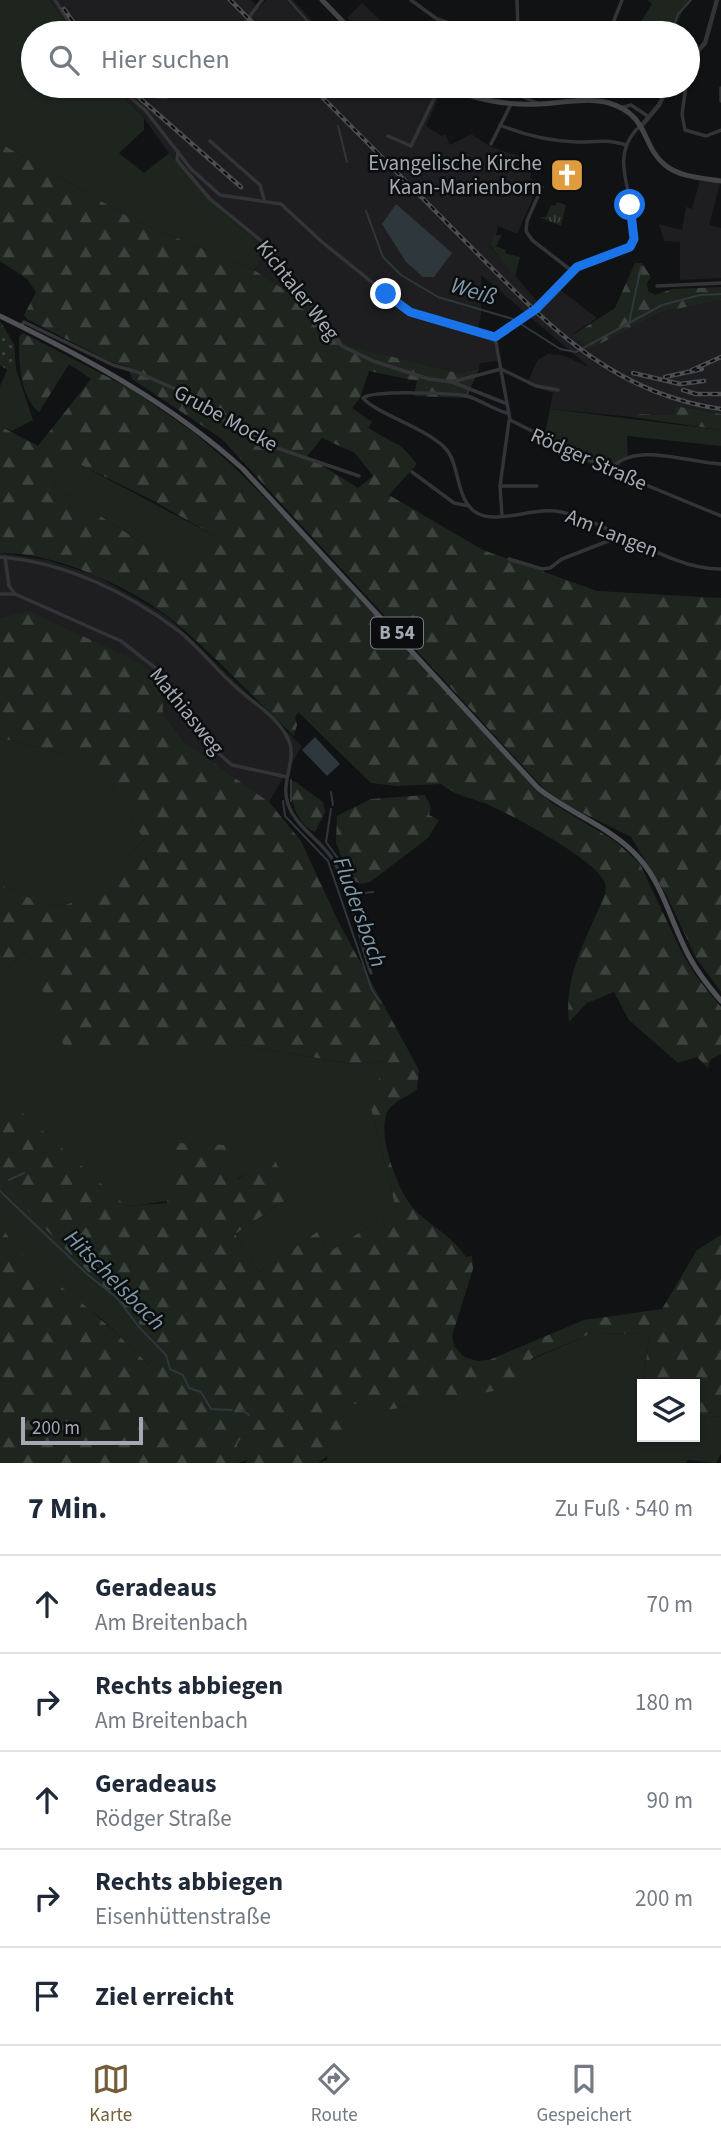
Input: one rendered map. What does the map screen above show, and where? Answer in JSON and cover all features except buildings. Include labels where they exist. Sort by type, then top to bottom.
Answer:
[{"type":"main road","points":[[323,1],[342,21]]},
{"type":"main road","points":[[478,98],[511,104],[596,101],[620,108],[642,125],[666,166],[681,173],[721,181]]},
{"type":"main road","name":"B 54","points":[[0,316],[160,402],[202,432],[243,468],[538,788],[558,805],[615,838],[640,859],[653,877],[690,960],[721,1002]]},
{"type":"street","points":[[55,0],[68,21]]},
{"type":"street","points":[[246,21],[262,0]]},
{"type":"street","points":[[411,0],[443,21]]},
{"type":"street","points":[[517,0],[518,21]]},
{"type":"street","points":[[614,21],[622,0]]},
{"type":"street","points":[[700,49],[705,43],[717,0]]},
{"type":"street","points":[[721,88],[721,101]]},
{"type":"street","name":"Kichtaler Weg","points":[[130,98],[152,118],[191,169],[220,195],[237,200],[264,199]]},
{"type":"street","points":[[388,136],[411,146],[433,98]]},
{"type":"street","points":[[524,98],[538,104]]},
{"type":"street","points":[[210,141],[260,185],[264,199],[287,208],[322,242],[410,312],[495,337],[540,305],[572,271],[584,263],[622,252],[632,243],[633,230],[623,164],[626,145],[661,98]]},
{"type":"street","points":[[684,98],[682,114],[685,130],[706,136],[721,131]]},
{"type":"street","points":[[491,144],[511,104]]},
{"type":"street","points":[[620,108],[631,105],[649,117]]},
{"type":"street","points":[[500,125],[537,139],[581,142],[602,139],[626,145]]},
{"type":"street","name":"Kichtaler Weg","points":[[177,151],[177,160],[197,186],[275,255],[335,341],[373,362],[429,379],[452,382],[505,403]]},
{"type":"street","points":[[542,187],[527,221],[526,231],[532,240],[572,271]]},
{"type":"street","points":[[657,286],[721,283]]},
{"type":"street","name":"Grube Mocke","points":[[21,326],[24,322],[113,365],[137,372],[191,396],[217,416],[271,446],[359,476]]},
{"type":"street","name":"Rödger Straße","points":[[495,337],[510,420],[610,470],[715,514],[721,514]]},
{"type":"street","points":[[501,369],[536,386],[558,390]]},
{"type":"street","name":"Kichtaler Weg","points":[[452,382],[501,369]]},
{"type":"street","points":[[469,506],[444,447],[363,398],[387,392],[456,395],[481,401],[507,413]]},
{"type":"street","points":[[412,472],[454,503],[469,506],[485,516],[502,516],[500,486],[510,420]]},
{"type":"street","points":[[610,470],[616,462],[639,456],[721,464]]},
{"type":"street","points":[[500,486],[537,486]]},
{"type":"street","name":"Am Langen","points":[[502,516],[521,512],[557,511],[690,565],[721,569]]},
{"type":"street","points":[[509,559],[542,569],[550,568],[562,559],[621,536]]},
{"type":"street","points":[[0,594],[15,594],[7,577],[3,557],[55,567],[102,585],[142,606],[182,634],[239,691],[265,710],[284,732],[290,746],[287,802],[297,821],[330,855],[339,872],[371,973]]},
{"type":"street","name":"Mathiasweg","points":[[15,594],[121,641],[158,670],[218,753],[232,765],[287,777]]},
{"type":"shaded area","points":[[50,0],[251,0],[259,8],[266,0],[293,0],[312,21],[63,21]]},
{"type":"shaded area","points":[[362,3],[382,21],[351,21],[347,18]]},
{"type":"shaded area","points":[[124,98],[438,98],[426,126],[442,136],[445,134],[450,145],[471,134],[491,147],[534,161],[530,178],[538,182],[537,189],[517,234],[498,226],[490,246],[542,307],[559,289],[597,318],[573,334],[590,349],[661,312],[721,300],[721,414],[675,406],[674,415],[640,414],[632,417],[550,409],[553,393],[527,384],[537,361],[547,354],[562,355],[589,367],[481,275],[481,315],[478,329],[495,337],[499,361],[480,363],[479,369],[457,373],[346,345],[322,314],[254,270],[268,251],[221,210],[169,153],[144,118]]},
{"type":"shaded area","points":[[700,180],[720,184],[709,225],[721,228],[721,278],[680,280],[680,242],[664,241],[659,224],[682,230],[686,207],[692,209]]},
{"type":"shaded area","points":[[396,204],[452,253],[434,277],[423,277],[406,262],[382,224]]},
{"type":"shaded area","points":[[0,553],[47,560],[97,576],[168,617],[302,746],[269,802],[184,742],[163,714],[162,683],[29,612],[0,618]]},
{"type":"shaded area","points":[[315,737],[340,764],[327,776],[302,750]]},
{"type":"green space","points":[[0,0],[50,0],[63,21],[21,21],[21,98],[124,98],[144,118],[144,130],[119,153],[144,173],[169,153],[221,210],[268,251],[254,270],[136,221],[5,146],[0,146]]},
{"type":"green space","points":[[647,0],[692,0],[678,21],[641,21],[652,4]]},
{"type":"green space","points":[[0,146],[5,146],[136,221],[254,270],[322,314],[346,345],[457,373],[479,369],[466,398],[414,396],[417,381],[369,371],[360,398],[352,408],[372,422],[368,428],[402,447],[417,464],[389,495],[483,550],[597,591],[721,598],[721,992],[696,958],[667,896],[631,837],[565,804],[543,788],[222,439],[132,379],[128,367],[109,361],[27,319],[24,315],[36,292],[27,279],[0,261]],"holes":[[[322,438],[355,453],[373,476],[358,488],[307,456]]]},
{"type":"green space","points":[[557,202],[566,205],[561,226],[539,217],[546,217],[551,205],[555,206]]},
{"type":"green space","points":[[498,226],[496,235],[502,235],[496,246],[506,250],[505,253],[520,257],[515,277],[490,245]]},
{"type":"green space","points":[[635,263],[642,263],[651,277],[647,283],[648,291],[655,295],[672,289],[721,287],[721,300],[661,312],[590,349],[573,335],[615,308]]},
{"type":"green space","points":[[0,321],[14,344],[16,369],[12,373],[0,365]]},
{"type":"green space","points":[[23,333],[131,389],[193,432],[233,466],[297,530],[528,780],[552,803],[615,841],[640,864],[681,951],[696,976],[721,1007],[721,1054],[710,1060],[708,1068],[697,1057],[678,1063],[629,1020],[614,992],[587,1003],[569,1022],[572,977],[581,948],[606,891],[604,881],[597,871],[568,849],[512,816],[441,784],[397,786],[371,783],[298,712],[295,717],[297,725],[294,736],[200,644],[152,605],[111,583],[66,564],[21,554],[0,553],[0,426],[38,446],[91,379],[69,364],[39,412],[32,405],[24,387],[19,337]],"holes":[[[69,459],[152,500],[213,535],[180,567],[52,485]]]},
{"type":"green space","points":[[8,368],[12,373],[16,369],[33,420],[12,431],[0,426],[0,386]]},
{"type":"green space","points":[[675,406],[721,414],[721,430],[632,417],[640,414],[674,415]]},
{"type":"green space","points":[[550,409],[721,430],[721,446],[627,436],[628,459],[621,462],[616,476],[543,442]]},
{"type":"green space","points":[[68,458],[213,535],[180,567],[52,485]]},
{"type":"green space","points":[[29,611],[140,663],[162,683],[163,714],[184,742],[269,802],[301,841],[338,921],[419,1070],[417,1089],[390,1108],[385,1117],[384,1129],[395,1175],[408,1201],[466,1257],[472,1256],[473,1269],[452,1336],[454,1346],[464,1357],[477,1361],[489,1360],[584,1320],[662,1309],[697,1250],[721,1235],[721,1417],[709,1416],[700,1419],[700,1379],[643,1379],[650,1334],[592,1333],[531,1359],[537,1383],[388,1410],[334,1400],[346,1442],[318,1463],[246,1463],[259,1437],[242,1436],[237,1445],[237,1463],[0,1463],[0,1225],[38,1269],[100,1318],[148,1364],[161,1349],[0,1179],[0,1114],[18,1109],[126,1206],[167,1203],[176,1143],[225,1145],[238,1179],[257,1168],[276,1162],[289,1198],[235,1234],[259,1272],[317,1232],[329,1252],[396,1209],[371,1109],[384,1061],[353,1064],[241,1045],[89,1045],[69,1059],[27,951],[0,973],[0,891],[3,886],[45,903],[59,906],[69,904],[92,890],[144,840],[107,777],[66,754],[0,738],[0,618]]},
{"type":"green space","points":[[0,738],[66,754],[107,777],[144,840],[105,880],[70,904],[45,904],[3,886],[0,891]]},
{"type":"green space","points":[[294,781],[323,802],[325,812],[315,832],[303,823],[296,811],[290,782]]},
{"type":"green space","points":[[425,795],[431,807],[429,815],[439,820],[428,838],[370,882],[362,884],[351,880],[336,843],[337,816],[371,799]]},
{"type":"green space","points":[[27,951],[40,983],[89,1045],[241,1045],[352,1064],[385,1061],[371,1109],[396,1209],[329,1252],[317,1232],[259,1272],[235,1234],[289,1198],[257,1168],[227,1184],[194,1195],[126,1206],[18,1110],[0,1114],[0,973]]},
{"type":"green space","points":[[0,1179],[81,1265],[105,1285],[161,1349],[148,1364],[103,1320],[31,1265],[12,1246],[0,1225]]},
{"type":"green space","points":[[592,1333],[650,1334],[643,1379],[637,1379],[637,1442],[700,1442],[700,1419],[709,1416],[721,1417],[721,1454],[716,1463],[688,1460],[686,1463],[319,1463],[327,1460],[333,1399],[388,1410],[536,1382],[531,1360]]},
{"type":"green space","points":[[242,1436],[259,1437],[250,1460],[237,1463],[237,1445]]},
{"type":"waterway","name":"Weiß","points":[[289,0],[307,21]]},
{"type":"waterway","points":[[675,21],[691,0]]},
{"type":"waterway","name":"Weiß","points":[[338,126],[347,162]]},
{"type":"waterway","name":"Weiß","points":[[366,211],[383,257],[401,275],[438,297],[513,319],[560,349],[576,352],[662,305],[700,295],[721,294]]},
{"type":"waterway","points":[[629,323],[641,267]]},
{"type":"waterway","name":"Fludersbach","points":[[291,780],[291,801]]},
{"type":"waterway","points":[[331,792],[333,805]]},
{"type":"waterway","name":"Fludersbach","points":[[283,801],[285,816],[328,861],[372,990],[381,1003]]},
{"type":"waterway","points":[[331,809],[326,842],[339,860],[351,889],[359,893]]},
{"type":"waterway","points":[[364,893],[373,892]]},
{"type":"waterway","points":[[9,1180],[24,1173]]},
{"type":"waterway","name":"Hitschelsbach","points":[[0,1191],[88,1275],[117,1298],[139,1327],[166,1355],[170,1369],[183,1375],[189,1388],[201,1392],[211,1409],[232,1410]]},
{"type":"waterway","points":[[242,1410],[249,1415]]},
{"type":"railway","points":[[230,0],[251,21]]},
{"type":"railway","points":[[64,9],[72,21]]},
{"type":"railway","points":[[140,98],[241,187]]},
{"type":"railway","points":[[323,98],[518,295],[577,346],[608,368],[642,386],[679,400],[721,409]]},
{"type":"railway","points":[[692,370],[721,357]]},
{"type":"railway","points":[[665,377],[702,369]]},
{"type":"railway","points":[[633,373],[680,384],[704,381]]},
{"type":"railway","points":[[683,390],[696,394],[721,394]]},
{"type":"place","name":"Evangelische Kirche Kaan-Marienborn","points":[[567,175]]},
{"type":"route","points":[[386,294],[410,312],[489,332],[495,337],[536,309],[577,267],[630,247],[634,239],[630,205]]}]
